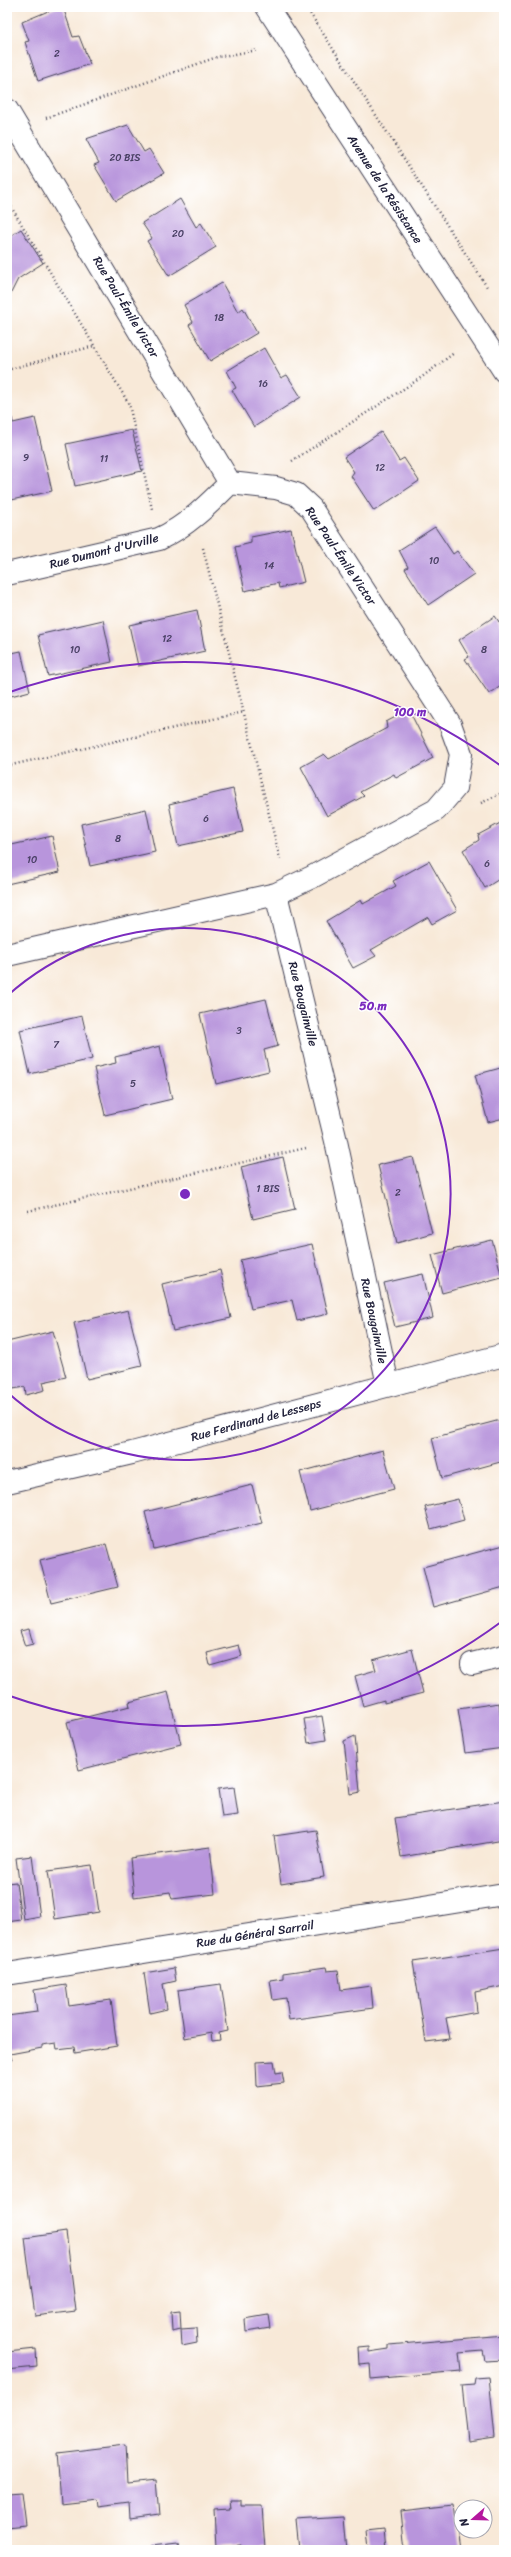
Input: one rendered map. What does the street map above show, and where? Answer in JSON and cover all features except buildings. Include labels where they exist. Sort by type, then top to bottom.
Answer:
[{"type":"street","name":"Avenue de la Résistance","points":[[267,7],[504,371]]},
{"type":"street","name":"Rue Paul-Émile Victor","points":[[7,110],[14,138],[230,483],[276,488],[296,494],[311,508],[450,724],[461,754],[454,788],[436,810],[312,877],[276,894]]},
{"type":"street","name":"Rue Dumont d'Urville","points":[[7,574],[159,539],[177,530],[196,516],[230,483]]},
{"type":"street","points":[[7,955],[276,894]]},
{"type":"street","name":"Rue Bougainville","points":[[276,894],[336,1141],[388,1385]]},
{"type":"street","name":"Rue Ferdinand de Lesseps","points":[[7,1482],[132,1453],[504,1355]]},
{"type":"street","points":[[472,1664],[504,1656]]},
{"type":"street","name":"Rue du Général Sarrail","points":[[7,1974],[504,1894]]},
{"type":"path","points":[[14,138],[45,118],[217,57],[258,50]]},
{"type":"path","points":[[7,200],[129,404],[159,539]]},
{"type":"path","points":[[7,370],[94,346]]},
{"type":"path","points":[[276,488],[286,464],[422,377],[454,353]]},
{"type":"path","points":[[196,516],[281,862],[276,894]]},
{"type":"path","points":[[7,766],[244,712]]},
{"type":"path","points":[[28,1211],[336,1141]]}]
